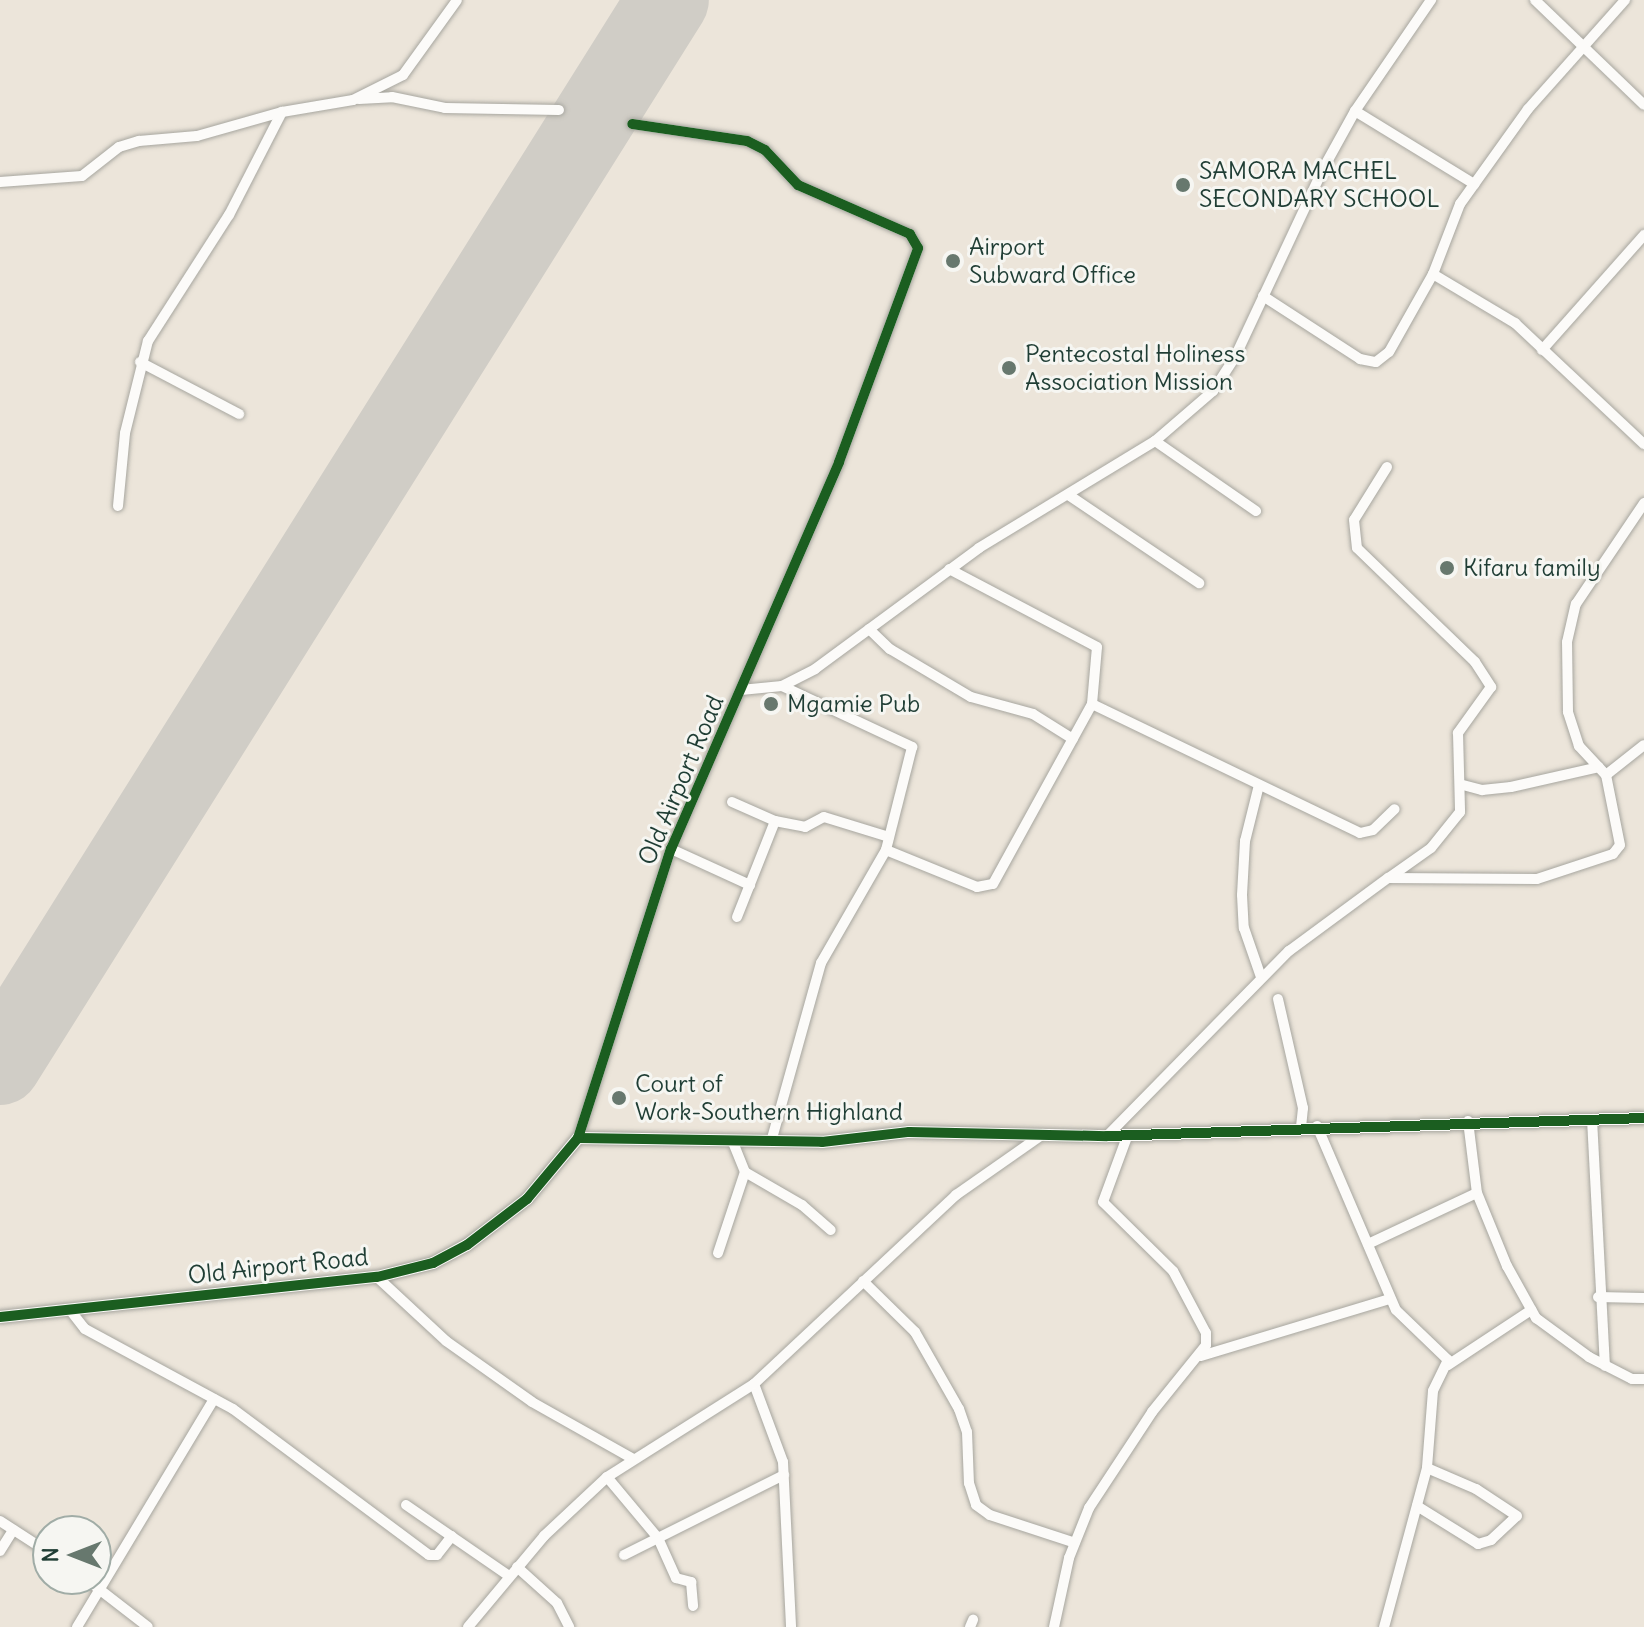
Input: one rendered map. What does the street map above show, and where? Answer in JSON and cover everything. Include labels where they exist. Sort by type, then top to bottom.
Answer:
[{"type":"street","points":[[353,100],[403,75],[457,0]]},
{"type":"street","points":[[741,690],[782,686],[869,629],[949,569],[1155,441],[1213,391],[1355,111],[1431,0]]},
{"type":"street","points":[[1535,0],[1644,105]]},
{"type":"street","points":[[1263,296],[1336,346],[1376,362],[1389,352],[1433,274],[1460,204],[1528,109],[1625,0]]},
{"type":"street","points":[[0,182],[82,176],[119,147],[197,136],[282,112],[353,100],[392,97],[445,108],[559,110]]},
{"type":"street","points":[[1355,111],[1474,184]]},
{"type":"street","points":[[118,506],[123,446],[140,362],[229,215],[282,112]]},
{"type":"street","name":"Old Airport Road","points":[[0,1317],[377,1277],[433,1263],[499,1223],[527,1199],[578,1138],[671,849],[839,462],[914,262],[917,240],[798,185],[765,150],[747,141],[632,124]]},
{"type":"street","points":[[1542,350],[1644,235]]},
{"type":"street","points":[[1433,274],[1515,323],[1644,444]]},
{"type":"street","points":[[140,362],[239,414]]},
{"type":"street","points":[[1155,441],[1256,511]]},
{"type":"street","points":[[1107,1136],[1261,977],[1431,848],[1460,812],[1463,785],[1455,769],[1458,733],[1491,687],[1475,662],[1357,548],[1354,520],[1387,467]]},
{"type":"street","points":[[1070,496],[1199,583]]},
{"type":"street","points":[[1388,878],[1537,879],[1613,854],[1620,845],[1602,771],[1579,746],[1568,712],[1567,642],[1576,604],[1644,503]]},
{"type":"street","points":[[886,850],[977,887],[993,884],[1092,704],[1097,647],[949,569]]},
{"type":"street","points":[[869,629],[890,649],[971,697],[1033,714],[1073,739]]},
{"type":"street","points":[[771,1142],[821,963],[886,850],[912,747],[782,686]]},
{"type":"street","points":[[1092,704],[1360,833],[1373,830],[1395,809]]},
{"type":"street","points":[[1463,785],[1482,790],[1602,771],[1644,745]]},
{"type":"street","points":[[1259,785],[1245,841],[1242,895],[1244,928],[1261,977]]},
{"type":"street","points":[[732,802],[775,821],[805,827],[824,817],[889,837]]},
{"type":"street","points":[[737,917],[775,821]]},
{"type":"street","points":[[671,849],[750,885]]},
{"type":"street","points":[[1278,999],[1303,1108],[1301,1127]]},
{"type":"street","points":[[578,1138],[771,1142],[909,1132],[1107,1136],[1317,1126],[1644,1118]]},
{"type":"street","points":[[1592,1119],[1598,1297],[1605,1366]]},
{"type":"street","points":[[1468,1121],[1477,1193],[1531,1310],[1544,1327],[1605,1366],[1632,1379],[1644,1379]]},
{"type":"street","points":[[1317,1126],[1390,1299],[1448,1365]]},
{"type":"street","points":[[468,1627],[513,1572],[607,1477],[754,1384],[956,1195],[1045,1133]]},
{"type":"street","points":[[1054,1627],[1075,1543],[1089,1508],[1128,1448],[1201,1356],[1206,1333],[1181,1282],[1103,1202],[1128,1134]]},
{"type":"street","points":[[733,1142],[745,1172],[802,1205],[831,1230]]},
{"type":"street","points":[[718,1253],[745,1172]]},
{"type":"street","points":[[1368,1244],[1477,1193]]},
{"type":"street","points":[[377,1277],[446,1341],[559,1419],[633,1459]]},
{"type":"street","points":[[863,1281],[915,1332],[959,1409],[967,1432],[969,1483],[976,1505],[990,1515],[1075,1543]]},
{"type":"street","points":[[1598,1297],[1644,1298]]},
{"type":"street","points":[[1201,1356],[1390,1299]]},
{"type":"street","points":[[70,1310],[85,1329],[214,1399],[429,1555],[437,1555],[452,1536]]},
{"type":"street","points":[[1384,1627],[1400,1552],[1427,1468],[1433,1391],[1448,1365],[1531,1310]]},
{"type":"street","points":[[754,1384],[775,1428],[784,1475],[791,1627]]},
{"type":"street","points":[[112,1571],[214,1399]]},
{"type":"street","points":[[1417,1506],[1478,1544],[1491,1540],[1517,1516],[1476,1489],[1427,1468]]},
{"type":"street","points":[[624,1555],[784,1475]]},
{"type":"street","points":[[607,1477],[658,1538],[676,1578],[691,1582],[693,1606]]},
{"type":"street","points":[[406,1505],[557,1603],[569,1627]]},
{"type":"street","points":[[0,1521],[32,1542]]},
{"type":"street","points":[[0,1551],[13,1530]]},
{"type":"street","points":[[77,1627],[98,1595]]},
{"type":"street","points":[[107,1595],[148,1627]]},
{"type":"runway","points":[[0,1064],[668,0]]},
{"type":"cycle path","points":[[0,1317],[377,1277],[433,1263],[467,1245],[527,1199],[578,1138],[671,849],[839,462],[918,248],[910,234],[798,185],[765,150],[747,141],[632,124]]},
{"type":"cycle path","points":[[578,1138],[822,1142],[909,1132],[1107,1136],[1644,1118]]},
{"type":"place","name":"SAMORA MACHEL SECONDARY SCHOOL","points":[[1183,185]]},
{"type":"place","name":"Airport Subward Office","points":[[953,261]]},
{"type":"place","name":"Pentecostal Holiness Association Mission","points":[[1009,368]]},
{"type":"place","name":"Kifaru family","points":[[1447,568]]},
{"type":"place","name":"Mgamie Pub","points":[[771,704]]},
{"type":"place","name":"Court of Work-Southern Highland","points":[[619,1098]]}]
